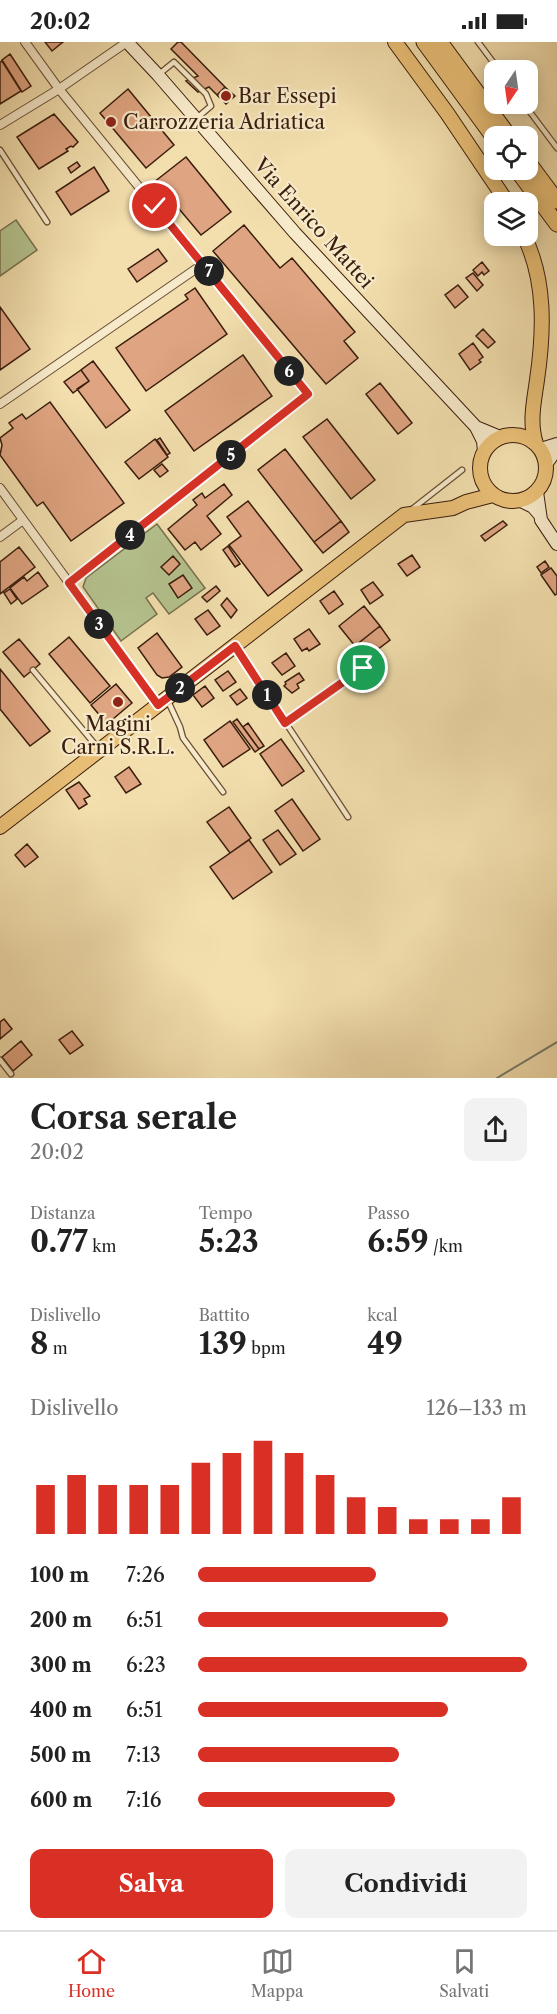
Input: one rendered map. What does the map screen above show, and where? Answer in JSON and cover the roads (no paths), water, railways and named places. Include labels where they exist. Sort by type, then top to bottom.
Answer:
[{"type":"highway","points":[[424,42],[485,126]]},
{"type":"highway","points":[[440,42],[502,126]]},
{"type":"highway","points":[[538,175],[557,201]]},
{"type":"highway","points":[[524,180],[557,224]]},
{"type":"main road","points":[[395,42],[500,192]]},
{"type":"main road","points":[[527,246],[538,280],[542,314],[532,427],[546,463],[545,479],[537,492],[521,501],[512,502],[493,495],[486,488],[480,469],[484,451],[494,441],[520,428],[533,408]]},
{"type":"main road","points":[[505,436],[528,438],[538,446]]},
{"type":"main road","points":[[466,502],[481,478]]},
{"type":"main road","points":[[0,827],[404,515],[453,508],[493,495]]},
{"type":"street","points":[[25,42],[59,89],[308,394],[69,583]]},
{"type":"street","points":[[0,125],[59,89],[127,42]]},
{"type":"street","name":"Via Enrico Mattei","points":[[127,42],[295,233],[476,428],[483,441],[484,451]]},
{"type":"street","points":[[0,404],[203,264]]},
{"type":"street","name":"Via Enrico Mattei","points":[[476,428],[505,436]]},
{"type":"street","points":[[538,446],[557,444]]},
{"type":"street","points":[[546,463],[557,449]]},
{"type":"street","points":[[0,488],[69,583],[162,702]]},
{"type":"street","points":[[537,492],[539,514]]},
{"type":"street","points":[[521,501],[533,507],[539,514],[557,544]]},
{"type":"street","points":[[0,537],[23,520]]},
{"type":"lane","points":[[478,42],[492,60]]},
{"type":"lane","points":[[158,75],[174,62],[206,94],[212,106],[196,119]]},
{"type":"lane","points":[[532,114],[557,148]]},
{"type":"lane","points":[[0,150],[47,222]]},
{"type":"lane","points":[[404,515],[462,470]]},
{"type":"lane","points":[[235,646],[348,817]]},
{"type":"lane","points":[[285,723],[363,668]]},
{"type":"lane","points":[[33,669],[100,750]]},
{"type":"lane","points":[[162,702],[180,727],[183,738],[223,792]]},
{"type":"lane","points":[[0,1060],[11,1074]]},
{"type":"waterway","points":[[497,1078],[557,1042]]},
{"type":"place","name":"Bar Essepi","points":[[226,96]]},
{"type":"place","name":"Carrozzeria Adriatica","points":[[111,122]]},
{"type":"place","name":"Magini Carni S.R.L.","points":[[118,702]]}]
